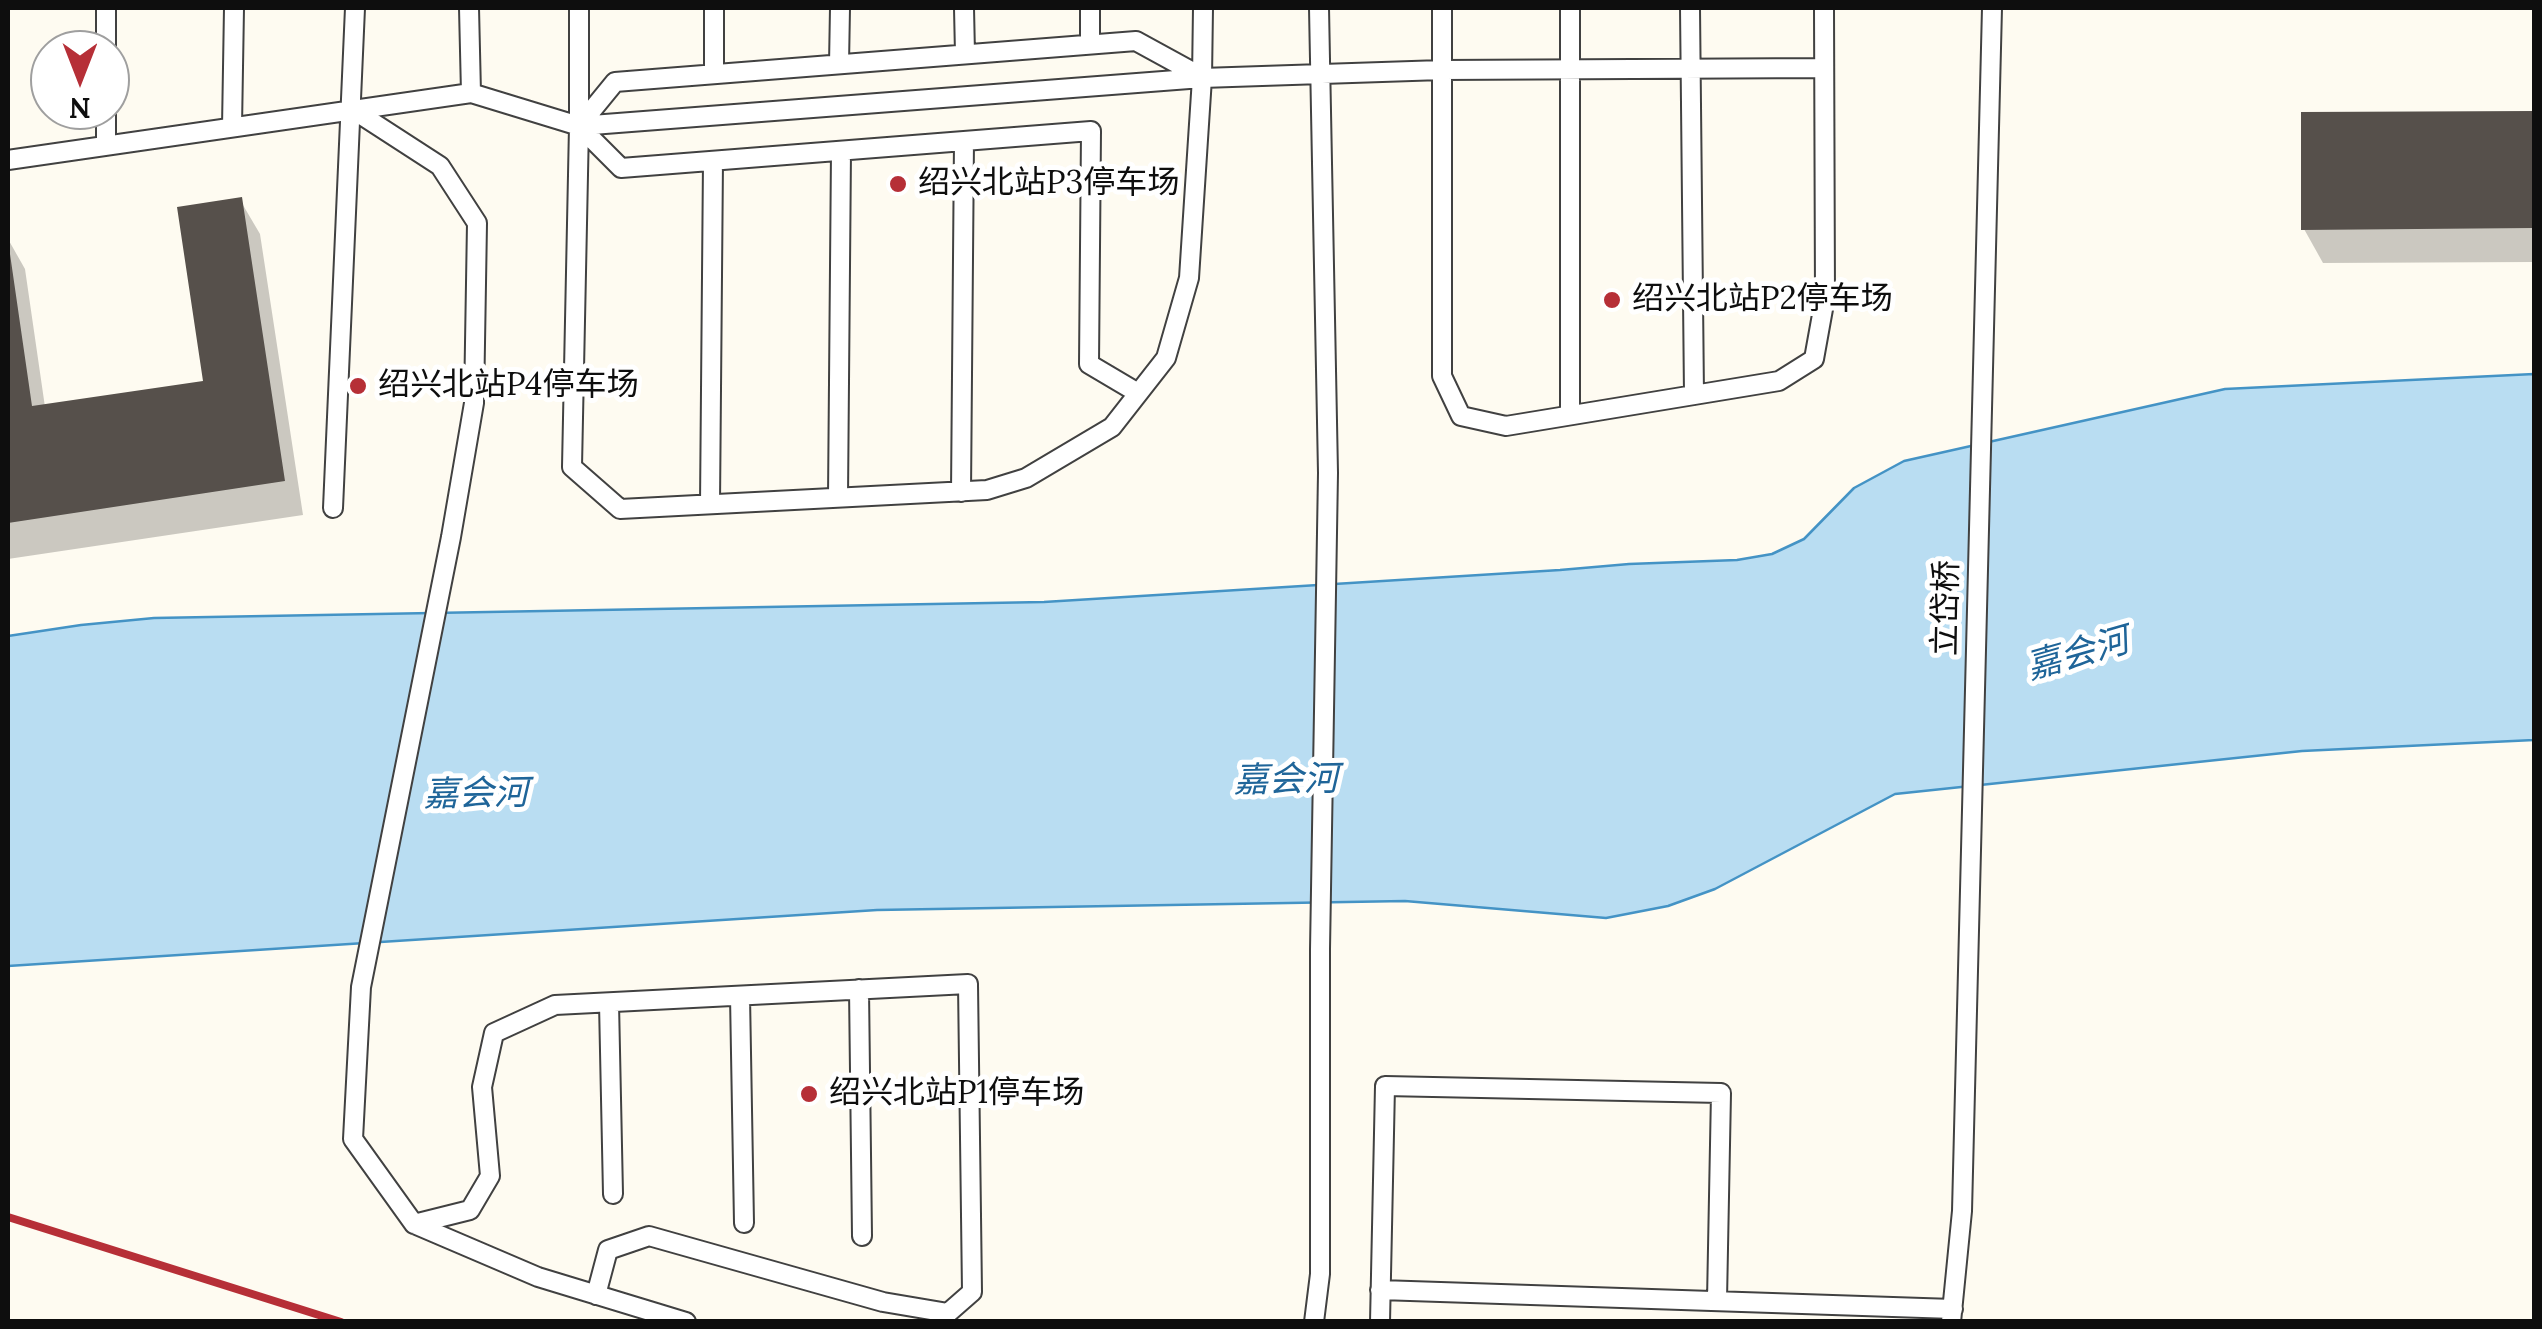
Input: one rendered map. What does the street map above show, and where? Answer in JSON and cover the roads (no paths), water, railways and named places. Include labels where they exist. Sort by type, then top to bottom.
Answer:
[{"type":"lane","points":[[232,126],[234,8]]},
{"type":"lane","points":[[333,508],[355,8]]},
{"type":"lane","points":[[469,8],[471,93]]},
{"type":"lane","points":[[579,8],[572,467],[620,509],[987,490],[1026,478],[1112,427],[1166,358],[1189,278],[1203,8]]},
{"type":"lane","points":[[714,8],[714,74]]},
{"type":"lane","points":[[840,8],[840,64]]},
{"type":"lane","points":[[964,8],[964,54]]},
{"type":"lane","points":[[1090,8],[1090,44]]},
{"type":"lane","points":[[1314,1322],[1320,1274],[1320,950],[1328,472],[1319,8]]},
{"type":"lane","points":[[1442,8],[1442,376],[1461,416],[1506,426],[1779,381],[1814,359],[1825,298],[1824,8]]},
{"type":"lane","points":[[1570,8],[1570,415]]},
{"type":"lane","points":[[1690,8],[1694,395]]},
{"type":"lane","name":"立岱桥","points":[[1952,1315],[1962,1210],[1992,8]]},
{"type":"lane","points":[[579,126],[615,82],[1136,40],[1202,78]]},
{"type":"lane","points":[[8,160],[471,93],[579,126],[1320,72],[1824,68]]},
{"type":"lane","points":[[352,109],[440,166],[477,224],[474,403],[361,987],[353,1139],[414,1224],[538,1277],[686,1322]]},
{"type":"lane","points":[[579,126],[621,168],[1091,131],[1089,364],[1138,393]]},
{"type":"lane","points":[[106,130],[106,145]]},
{"type":"lane","points":[[961,492],[964,141]]},
{"type":"lane","points":[[838,498],[841,151]]},
{"type":"lane","points":[[710,504],[713,161]]},
{"type":"lane","points":[[414,1224],[470,1210],[490,1176],[482,1087],[494,1033],[556,1005],[968,984],[972,1292],[948,1313],[884,1302],[649,1236],[608,1250],[596,1294]]},
{"type":"lane","points":[[859,989],[862,1236]]},
{"type":"lane","points":[[740,996],[744,1223]]},
{"type":"lane","points":[[609,1003],[613,1194]]},
{"type":"lane","points":[[1380,1322],[1385,1086],[1721,1093],[1717,1300]]},
{"type":"lane","points":[[1380,1290],[1717,1300],[1952,1315]]},
{"type":"water","name":"嘉会河","points":[[2534,374],[2534,740],[2302,751],[1895,794],[1715,889],[1668,906],[1606,918],[1405,901],[877,910],[8,966],[8,636],[154,618],[1044,602],[1737,560],[1772,554],[1804,539],[1854,488],[1904,461],[2225,389]]},
{"type":"railway","points":[[8,1217],[341,1322]]},
{"type":"place","name":"绍兴北站P3停车场","points":[[898,184]]},
{"type":"place","name":"绍兴北站P2停车场","points":[[1612,300]]},
{"type":"place","name":"绍兴北站P4停车场","points":[[358,386]]},
{"type":"place","name":"绍兴北站P1停车场","points":[[809,1094]]}]
